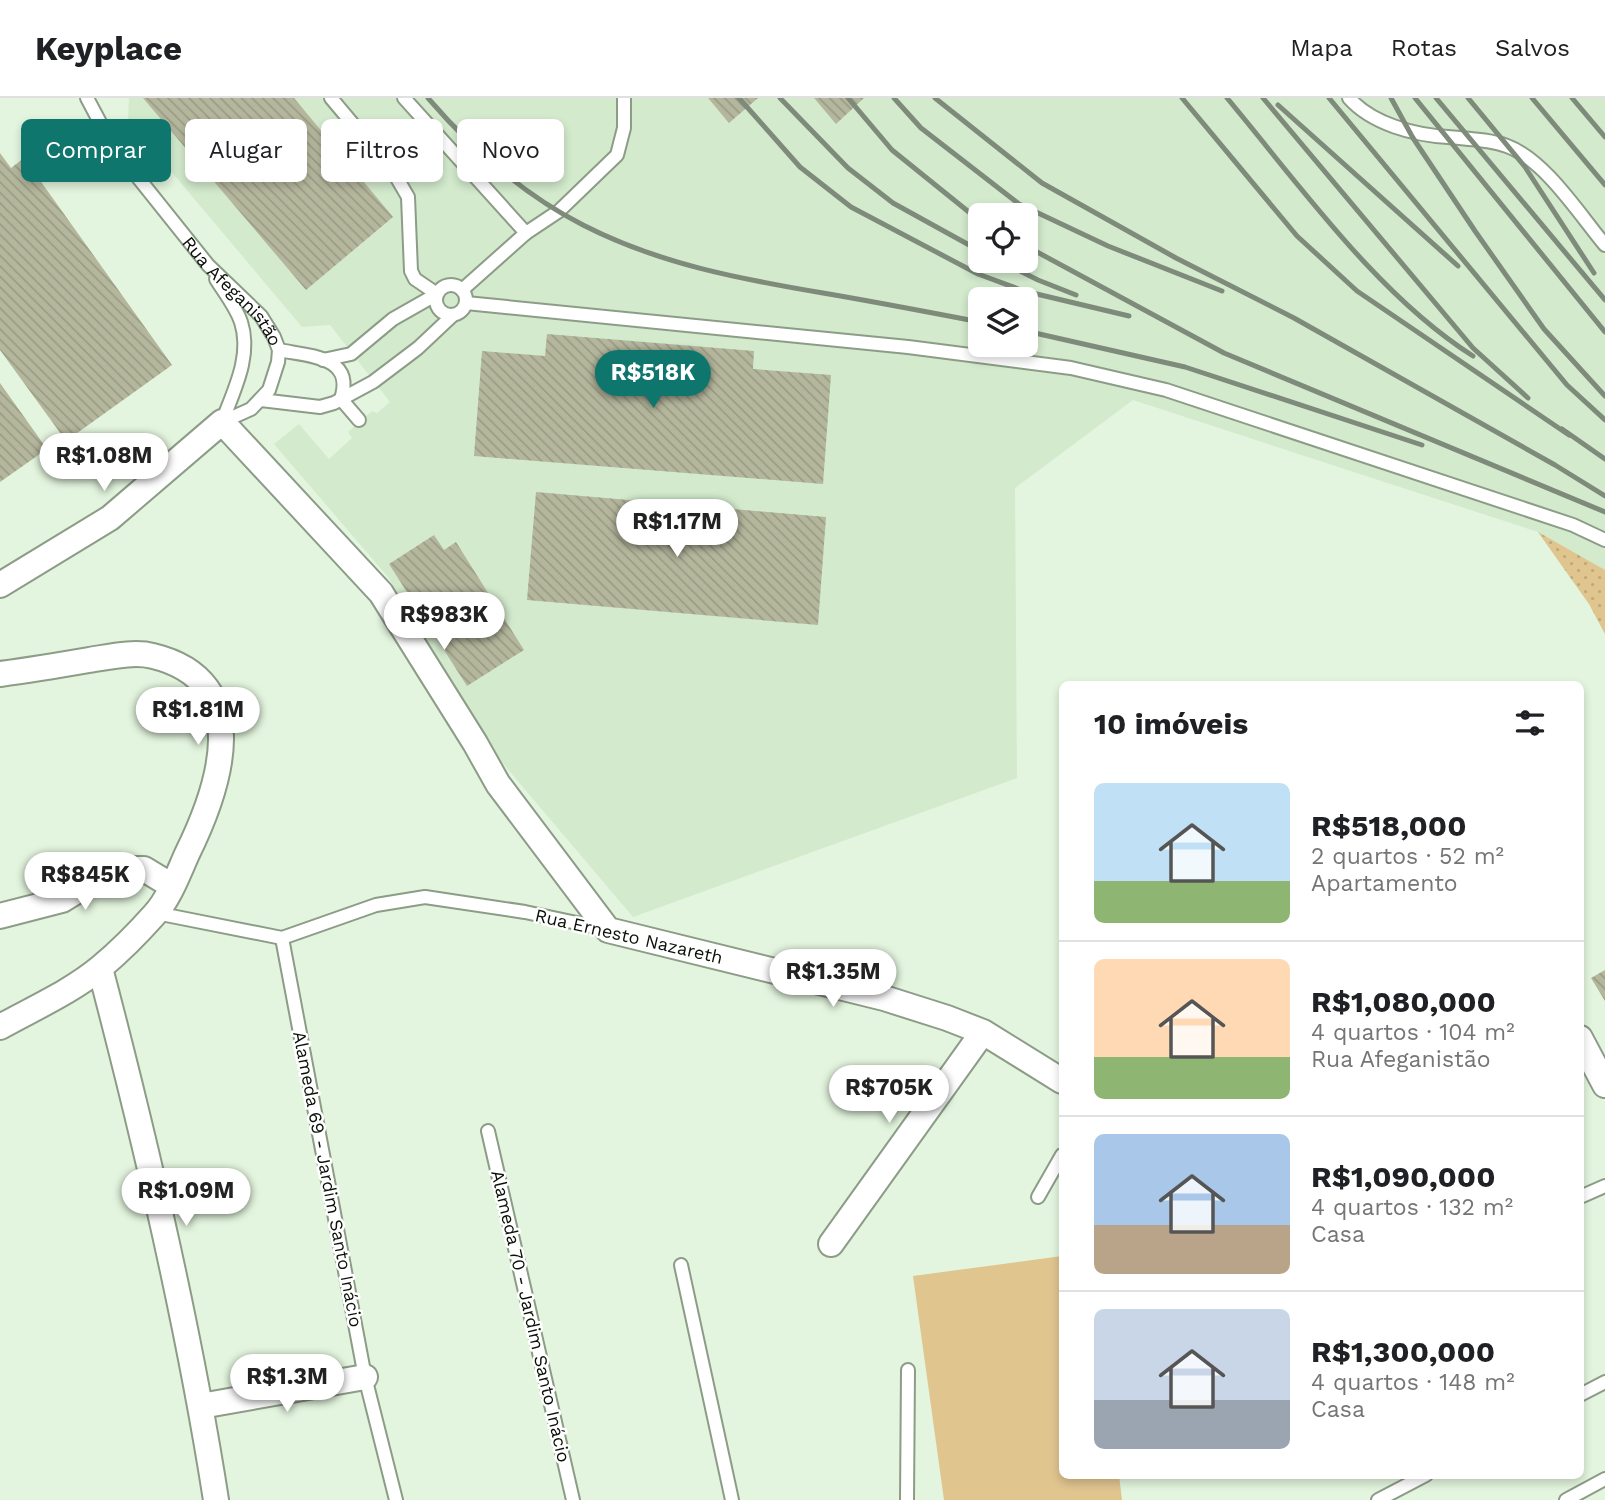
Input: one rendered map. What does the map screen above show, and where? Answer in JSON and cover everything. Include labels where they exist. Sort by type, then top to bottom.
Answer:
[{"type":"street","points":[[0,585],[110,518],[222,422],[381,593],[498,784],[608,930]]},
{"type":"street","points":[[0,674],[113,656],[150,655],[178,664],[211,694],[219,715],[221,746],[217,779],[206,812],[172,886],[156,913],[100,968],[67,990],[0,1027]]},
{"type":"street","points":[[0,916],[62,900],[117,869],[144,869],[172,886]]},
{"type":"street","name":"Rua Ernesto Nazareth","points":[[608,930],[884,998],[983,1032],[1059,1079]]},
{"type":"street","points":[[100,968],[139,1116],[201,1406],[216,1500]]},
{"type":"street","points":[[831,1244],[983,1032]]},
{"type":"street","points":[[1584,1046],[1605,1085]]},
{"type":"street","points":[[201,1406],[365,1377]]},
{"type":"lane","name":"Rua Afeganistão","points":[[87,98],[112,145],[208,265],[261,316],[274,337],[279,350],[276,372],[261,400]]},
{"type":"lane","points":[[331,98],[394,173],[408,197],[411,271],[415,279],[437,295]]},
{"type":"lane","points":[[404,98],[526,233]]},
{"type":"lane","points":[[462,289],[526,233],[559,211],[617,155],[624,128],[624,98]]},
{"type":"lane","points":[[1349,98],[1378,119],[1410,132],[1470,138],[1507,146],[1546,174],[1605,245]]},
{"type":"lane","points":[[208,265],[241,319],[244,336],[242,365],[222,422]]},
{"type":"lane","points":[[222,422],[251,409],[261,400],[320,407],[341,399],[373,382],[418,348],[452,316],[461,312],[466,303],[465,293],[458,286],[448,285],[437,295],[393,319],[351,354],[323,360]]},
{"type":"lane","points":[[437,295],[439,309],[452,316]]},
{"type":"lane","points":[[466,303],[908,347],[1071,369],[1166,390],[1573,526],[1605,540]]},
{"type":"lane","points":[[279,350],[333,363],[343,375],[341,399]]},
{"type":"lane","points":[[341,399],[359,420]]},
{"type":"lane","name":"Rua Ernesto Nazareth","points":[[282,938],[376,905],[425,897],[525,912],[608,930]]},
{"type":"lane","points":[[156,913],[282,938]]},
{"type":"lane","name":"Alameda 69 - Jardim Santo Inácio","points":[[282,938],[365,1377],[396,1500]]},
{"type":"lane","name":"Alameda 70 - Jardim Santo Inácio","points":[[488,1131],[573,1500]]},
{"type":"lane","points":[[1038,1197],[1059,1160]]},
{"type":"lane","points":[[1584,1195],[1605,1186]]},
{"type":"lane","points":[[681,1265],[732,1500]]},
{"type":"lane","points":[[907,1500],[908,1370]]},
{"type":"lane","points":[[1584,1393],[1605,1382]]},
{"type":"lane","points":[[1378,1500],[1418,1479]]},
{"type":"lane","points":[[1566,1500],[1605,1479]]},
{"type":"shaded area","points":[[129,98],[1605,98],[1605,634],[1589,604],[1538,532],[1133,400],[1015,488],[1017,778],[633,917],[500,760],[388,577],[274,444],[299,424],[329,459],[352,438],[348,432],[372,411],[377,413],[390,402],[330,325],[302,327],[171,171],[171,119],[128,119]]},
{"type":"shaded area","points":[[1538,532],[1605,570],[1605,634],[1589,604]]},
{"type":"shaded area","points":[[1059,1256],[1059,1479],[1119,1479],[1122,1500],[944,1500],[913,1276]]},
{"type":"building","points":[[143,98],[294,98],[321,130],[321,182],[364,182],[393,217],[306,290],[214,182],[307,182],[307,119],[185,119],[185,147],[171,131],[171,119],[161,119]]},
{"type":"building","points":[[708,98],[758,98],[729,123]]},
{"type":"building","points":[[814,98],[864,98],[836,124]]},
{"type":"building","points":[[0,153],[11,168],[21,160],[21,182],[41,182],[172,365],[66,441],[0,350]]},
{"type":"building","points":[[547,334],[754,351],[753,369],[831,375],[823,484],[474,456],[482,351],[545,356]]},
{"type":"building","points":[[0,383],[47,449],[0,482]]},
{"type":"building","points":[[536,492],[826,517],[818,625],[527,600]]},
{"type":"building","points":[[434,535],[444,550],[456,542],[524,650],[467,686],[389,564]]},
{"type":"building","points":[[1605,970],[1605,1001],[1591,978]]},
{"type":"railway","points":[[428,98],[462,135],[519,185],[561,213],[612,239],[670,260],[731,276],[968,320]]},
{"type":"railway","points":[[739,98],[800,167],[851,207],[978,274],[1024,291],[1129,316]]},
{"type":"railway","points":[[780,98],[848,168],[893,203],[968,244]]},
{"type":"railway","points":[[848,98],[892,150],[968,211]]},
{"type":"railway","points":[[894,98],[921,128],[1019,204],[1108,246],[1222,291]]},
{"type":"railway","points":[[935,98],[1042,183],[1176,258],[1294,318],[1605,496]]},
{"type":"railway","points":[[1182,98],[1297,236],[1357,291],[1569,435]]},
{"type":"railway","points":[[1227,98],[1311,202],[1372,271],[1438,331],[1473,356]]},
{"type":"railway","points":[[1263,98],[1473,348],[1528,398]]},
{"type":"railway","points":[[1329,98],[1567,385],[1605,420]]},
{"type":"railway","points":[[1391,98],[1413,138],[1544,329],[1605,396]]},
{"type":"railway","points":[[1415,98],[1605,332]]},
{"type":"railway","points":[[1436,98],[1605,300]]},
{"type":"railway","points":[[1468,98],[1525,167],[1594,273]]},
{"type":"railway","points":[[1532,98],[1605,185]]},
{"type":"railway","points":[[1572,98],[1605,137]]},
{"type":"railway","points":[[1278,105],[1458,266]]},
{"type":"railway","points":[[1038,252],[1224,353],[1605,512]]},
{"type":"railway","points":[[1024,273],[1076,295]]},
{"type":"railway","points":[[1038,334],[1185,367],[1422,445]]},
{"type":"railway","points":[[1562,429],[1605,459]]}]
